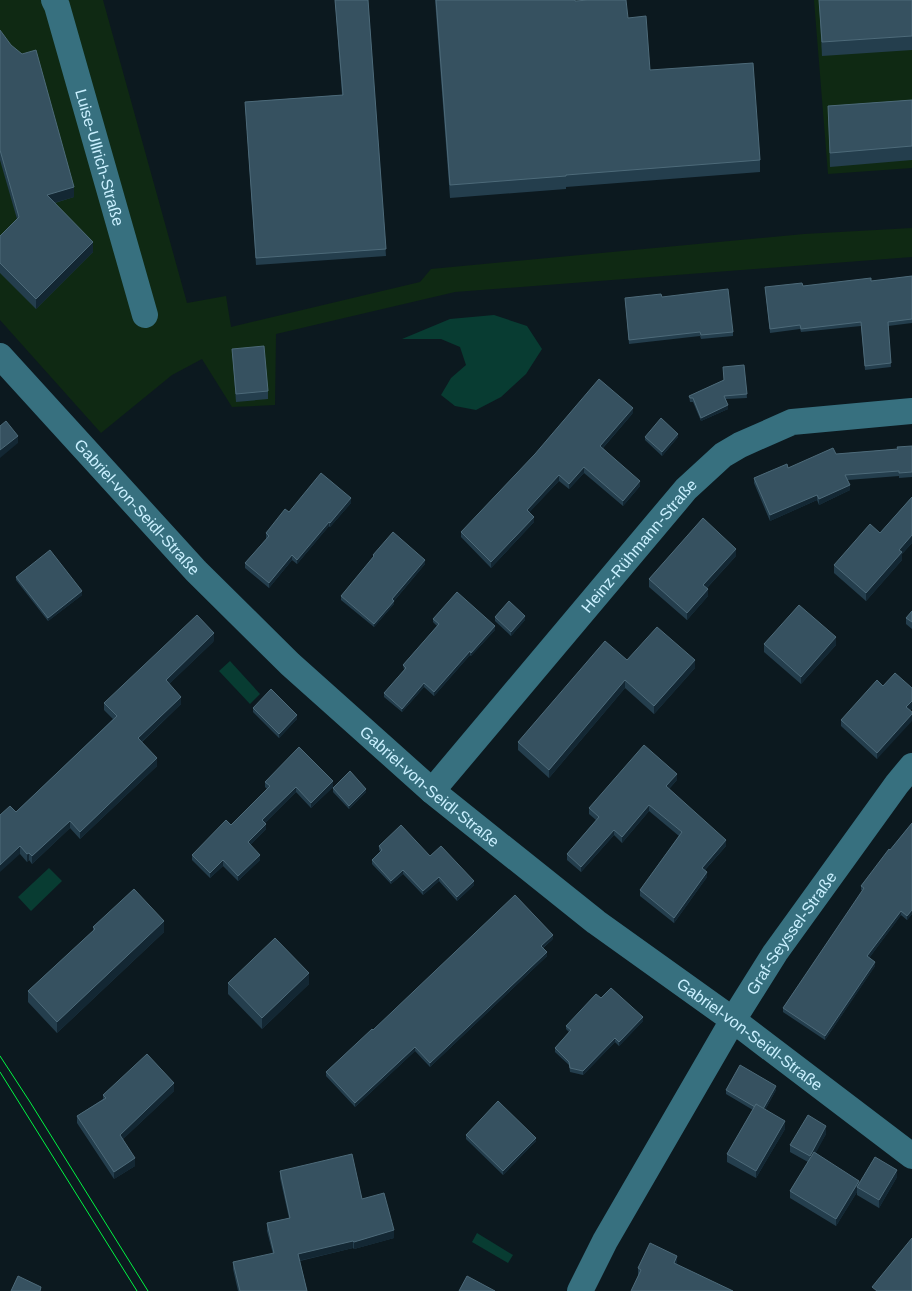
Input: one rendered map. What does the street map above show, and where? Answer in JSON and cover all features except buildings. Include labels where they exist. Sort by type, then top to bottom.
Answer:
[{"type":"street","name":"Luise-Ullrich-Straße","points":[[54,0],[146,315]]},
{"type":"street","name":"Gabriel-von-Seidl-Straße","points":[[0,356],[196,571],[290,664],[432,791],[596,922],[733,1020],[912,1156]]},
{"type":"street","name":"Heinz-Rühmann-Straße","points":[[432,791],[686,489],[723,455],[740,445],[792,422],[912,411]]},
{"type":"street","name":"Graf-Seyssel-Straße","points":[[580,1291],[605,1241],[733,1020],[775,953],[912,766]]},
{"type":"shaded area","points":[[0,0],[103,0],[187,303],[226,296],[231,327],[420,282],[431,269],[804,234],[912,228],[912,257],[455,292],[276,334],[275,405],[232,407],[202,359],[172,375],[101,433],[0,320]]},
{"type":"shaded area","points":[[814,0],[912,0],[912,168],[828,174]]},
{"type":"shaded area","points":[[494,315],[527,326],[542,349],[526,374],[501,397],[476,410],[455,406],[441,395],[451,378],[466,365],[460,347],[441,339],[402,339],[450,319]]},
{"type":"shaded area","points":[[230,661],[260,694],[250,704],[219,671]]},
{"type":"shaded area","points":[[49,868],[62,881],[31,911],[18,897]]},
{"type":"shaded area","points":[[477,1233],[513,1255],[508,1263],[472,1242]]},
{"type":"tram line","points":[[0,1056],[148,1291]]},
{"type":"tram line","points":[[0,1072],[137,1291]]}]
